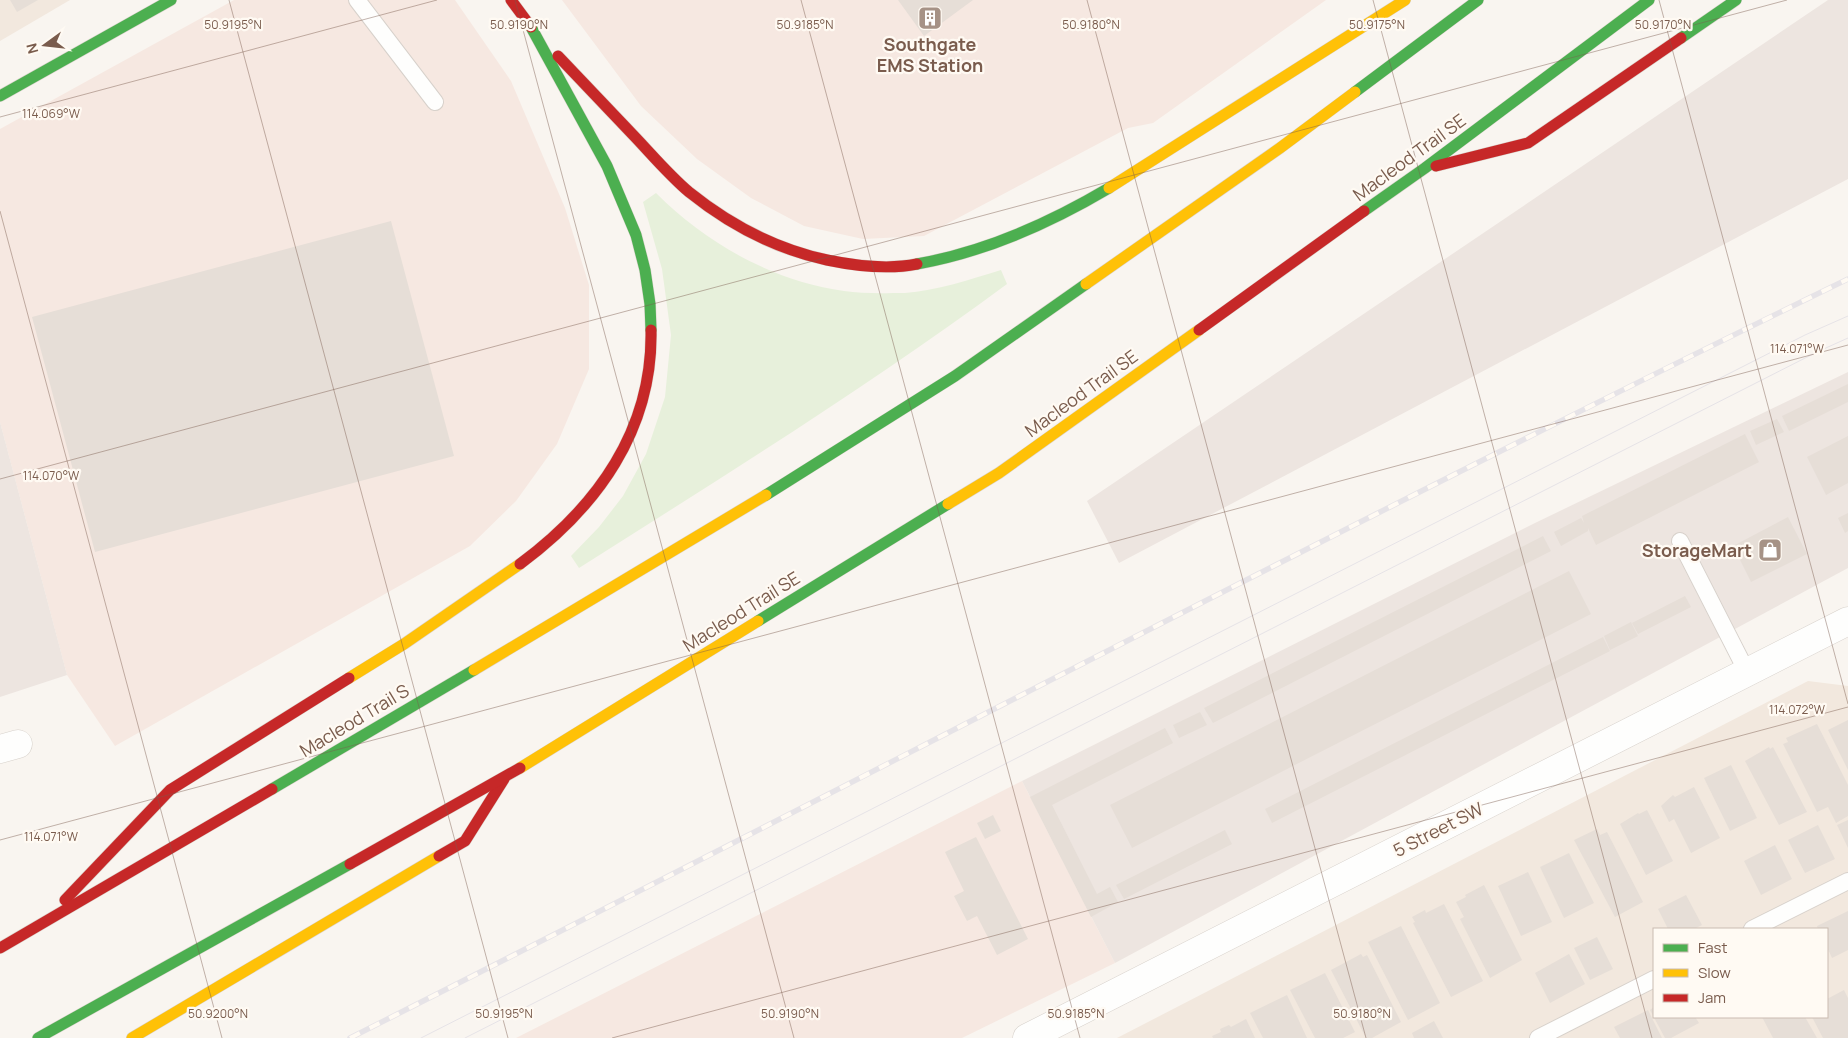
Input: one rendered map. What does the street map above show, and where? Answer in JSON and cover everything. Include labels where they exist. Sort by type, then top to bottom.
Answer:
[{"type":"main road","points":[[0,96],[171,0]]},
{"type":"main road","points":[[510,0],[531,27],[688,191],[720,216],[753,235],[783,248],[850,266],[912,266],[952,257],[1007,239],[1068,212],[1108,189],[1404,0]]},
{"type":"main road","name":"Macleod Trail S","points":[[0,948],[724,522],[955,376],[1280,148],[1478,0]]},
{"type":"main road","name":"Macleod Trail SE","points":[[506,776],[999,473],[1425,168],[1650,0]]},
{"type":"main road","points":[[1425,168],[1528,143],[1736,0]]},
{"type":"main road","points":[[40,926],[170,790],[404,644],[543,548],[577,515],[601,486],[620,455],[636,421],[647,386],[651,345],[650,304],[645,270],[636,235],[607,166],[531,27]]},
{"type":"main road","points":[[38,1038],[506,776]]},
{"type":"main road","points":[[132,1038],[465,841],[506,776]]},
{"type":"street","name":"5 Street SW","points":[[1027,1038],[1848,621]]},
{"type":"lane","points":[[357,0],[435,102]]},
{"type":"lane","points":[[1680,541],[1747,672]]},
{"type":"lane","points":[[1754,928],[1848,881]]},
{"type":"lane","points":[[1538,1038],[1653,980]]},
{"type":"shaded area","points":[[0,0],[70,0],[0,41]]},
{"type":"shaded area","points":[[234,0],[455,0],[511,81],[565,208],[589,285],[589,369],[557,444],[516,501],[470,546],[115,746],[67,675],[0,422],[0,129]]},
{"type":"shaded area","points":[[562,0],[1326,0],[1153,123],[1128,128],[924,236],[863,239],[804,226],[751,198],[697,159],[641,106]]},
{"type":"shaded area","points":[[1828,0],[1848,0],[1848,179],[1119,563],[1087,501]]},
{"type":"shaded area","points":[[1848,372],[1848,568],[1115,963],[1022,781],[1535,523]]},
{"type":"shaded area","points":[[0,422],[67,675],[0,697]]},
{"type":"shaded area","points":[[1808,681],[1848,686],[1848,1038],[1117,1038]]},
{"type":"shaded area","points":[[1022,781],[1115,963],[962,1038],[516,1038]]},
{"type":"green space","points":[[656,193],[719,244],[767,269],[792,279],[818,286],[859,293],[917,292],[966,281],[1001,270],[1007,284],[955,322],[742,465],[579,568],[571,556],[599,527],[623,496],[646,454],[665,397],[671,335],[662,269],[643,202]]},
{"type":"building","points":[[10,0],[38,0],[17,12]]},
{"type":"building","name":"Southgate EMS Station","points":[[898,0],[973,0],[924,36]]},
{"type":"building","points":[[391,221],[454,456],[95,552],[32,317]]},
{"type":"building","points":[[1848,384],[1848,402],[1789,431],[1782,416]]},
{"type":"building","points":[[1777,419],[1784,432],[1756,445],[1750,431]]},
{"type":"building","points":[[1745,434],[1759,462],[1596,545],[1588,528],[1588,531],[1561,546],[1554,532],[1581,518],[1584,523],[1582,516]]},
{"type":"building","points":[[1848,436],[1848,483],[1826,495],[1807,457]]},
{"type":"building","points":[[1848,513],[1848,531],[1845,533],[1838,518]]},
{"type":"building","name":"StorageMart","points":[[1788,517],[1807,554],[1751,582],[1733,546]]},
{"type":"building","points":[[1543,536],[1551,551],[1213,723],[1204,708]]},
{"type":"building","points":[[1569,571],[1591,614],[1132,848],[1110,805]]},
{"type":"building","points":[[1685,596],[1691,607],[1638,634],[1632,623]]},
{"type":"building","points":[[1631,622],[1638,636],[1610,650],[1604,636]]},
{"type":"building","points":[[1603,637],[1610,651],[1272,823],[1265,809]]},
{"type":"building","points":[[1200,712],[1207,725],[1179,738],[1173,725]]},
{"type":"building","points":[[1848,720],[1848,770],[1828,730]]},
{"type":"building","points":[[1817,724],[1848,785],[1848,816],[1836,823],[1828,807],[1817,812],[1783,744],[1788,742],[1786,738]]},
{"type":"building","points":[[1165,728],[1173,743],[1052,805],[1097,894],[1110,887],[1118,902],[1091,917],[1030,797]]},
{"type":"building","points":[[1769,747],[1770,749],[1773,747],[1807,812],[1779,825],[1745,761]]},
{"type":"building","points":[[1731,765],[1757,818],[1730,831],[1704,778]]},
{"type":"building","points":[[1694,787],[1720,838],[1691,853],[1674,819],[1669,822],[1661,806],[1673,795],[1675,797]]},
{"type":"building","points":[[1647,810],[1673,861],[1646,875],[1620,824]]},
{"type":"building","points":[[993,815],[1001,831],[985,839],[977,823]]},
{"type":"building","points":[[1848,820],[1848,848],[1837,825]]},
{"type":"building","points":[[1818,825],[1835,859],[1805,873],[1788,840]]},
{"type":"building","points":[[1597,829],[1600,835],[1607,832],[1643,902],[1615,917],[1574,840]]},
{"type":"building","points":[[1225,830],[1232,844],[1124,899],[1116,885]]},
{"type":"building","points":[[976,837],[1028,939],[997,955],[977,916],[967,921],[954,896],[964,891],[945,852]]},
{"type":"building","points":[[1775,845],[1792,879],[1761,895],[1744,861]]},
{"type":"building","points":[[1569,853],[1594,903],[1564,918],[1540,867]]},
{"type":"building","points":[[1528,872],[1552,922],[1521,936],[1498,886]]},
{"type":"building","points":[[1484,885],[1522,960],[1490,978],[1460,919],[1464,917],[1456,902]]},
{"type":"building","points":[[1686,895],[1702,925],[1696,928],[1668,928],[1658,909]]},
{"type":"building","points":[[1444,904],[1483,981],[1451,997],[1413,923],[1415,922],[1412,917],[1425,910],[1426,913]]},
{"type":"building","points":[[1848,911],[1848,950],[1832,958],[1828,949],[1828,928],[1818,928],[1817,926]]},
{"type":"building","points":[[1401,926],[1440,1003],[1408,1020],[1368,942]]},
{"type":"building","points":[[1597,937],[1613,969],[1590,980],[1574,948]]},
{"type":"building","points":[[1361,954],[1363,957],[1367,955],[1401,1022],[1372,1038],[1366,1038],[1331,970]]},
{"type":"building","points":[[1569,954],[1585,984],[1550,1003],[1535,973]]},
{"type":"building","points":[[1325,973],[1355,1032],[1343,1038],[1315,1038],[1290,990]]},
{"type":"building","points":[[1844,990],[1848,998],[1848,1038],[1823,1038],[1813,1018],[1828,1018],[1828,998]]},
{"type":"building","points":[[1287,995],[1307,1038],[1263,1038],[1250,1013]]},
{"type":"building","points":[[1648,1010],[1662,1038],[1620,1038],[1614,1027]]},
{"type":"building","points":[[1654,1018],[1696,1018],[1699,1023],[1671,1038],[1665,1038]]},
{"type":"building","points":[[1763,1018],[1806,1018],[1817,1038],[1773,1038]]},
{"type":"building","points":[[1246,1019],[1255,1038],[1213,1038],[1212,1036],[1221,1032],[1220,1029],[1229,1025],[1231,1027]]},
{"type":"building","points":[[1434,1021],[1443,1038],[1414,1038],[1412,1033]]},
{"type":"tram line","points":[[421,1038],[1805,335],[1848,316]]},
{"type":"tram line","points":[[465,1038],[1817,352],[1848,338]]},
{"type":"railway","points":[[350,1038],[1285,560],[1848,279]]},
{"type":"traffic: fast","points":[[0,96],[171,0]]},
{"type":"traffic: fast","points":[[1355,92],[1478,0]]},
{"type":"traffic: fast","points":[[1364,211],[1425,168],[1649,0]]},
{"type":"traffic: fast","points":[[1681,38],[1736,0]]},
{"type":"traffic: fast","points":[[531,27],[607,166],[636,235],[645,270],[650,304],[651,330]]},
{"type":"traffic: fast","points":[[917,264],[967,252],[1016,235],[1064,213],[1109,188]]},
{"type":"traffic: fast","points":[[766,495],[955,376],[1086,284]]},
{"type":"traffic: fast","points":[[758,621],[948,504]]},
{"type":"traffic: fast","points":[[272,789],[474,670]]},
{"type":"traffic: fast","points":[[38,1038],[350,864]]},
{"type":"traffic: slow","points":[[1109,188],[1405,0]]},
{"type":"traffic: slow","points":[[1086,284],[1280,148],[1355,92]]},
{"type":"traffic: slow","points":[[948,504],[999,473],[1199,330]]},
{"type":"traffic: slow","points":[[474,670],[766,495]]},
{"type":"traffic: slow","points":[[349,678],[404,644],[520,564]]},
{"type":"traffic: slow","points":[[520,768],[758,621]]},
{"type":"traffic: slow","points":[[132,1038],[439,856]]},
{"type":"traffic: jam","points":[[511,0],[531,27]]},
{"type":"traffic: jam","points":[[1436,166],[1528,143],[1681,38]]},
{"type":"traffic: jam","points":[[558,56],[675,179],[705,204],[737,225],[772,242],[827,260],[872,266],[895,267],[917,264]]},
{"type":"traffic: jam","points":[[1199,330],[1364,211]]},
{"type":"traffic: jam","points":[[520,564],[548,542],[573,517],[596,491],[615,463],[631,433],[642,401],[649,366],[651,330]]},
{"type":"traffic: jam","points":[[65,900],[170,790],[349,678]]},
{"type":"traffic: jam","points":[[350,864],[520,768]]},
{"type":"traffic: jam","points":[[439,856],[465,841],[504,779]]},
{"type":"traffic: jam","points":[[0,948],[272,789]]},
{"type":"place","name":"Southgate EMS Station","points":[[930,18]]},
{"type":"place","name":"StorageMart","points":[[1770,550]]}]
